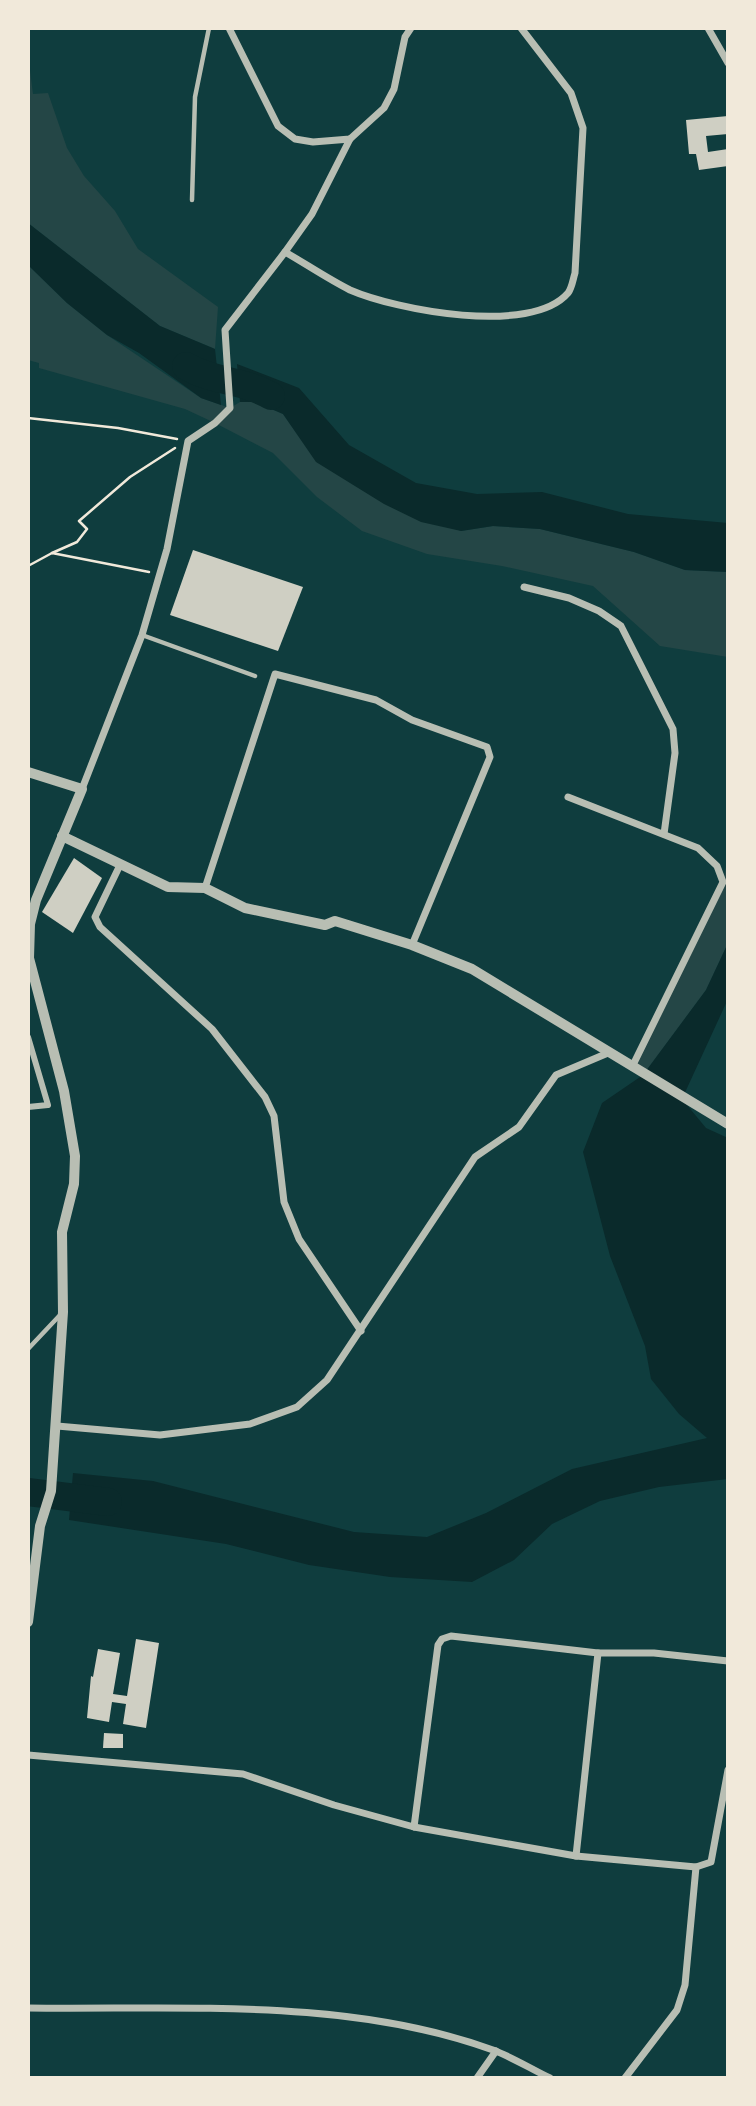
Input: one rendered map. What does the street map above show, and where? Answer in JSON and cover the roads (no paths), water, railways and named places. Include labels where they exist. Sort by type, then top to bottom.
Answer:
[{"type":"street","points":[[229,28],[278,126],[295,139],[313,142],[351,139]]},
{"type":"street","points":[[28,1622],[40,1526],[51,1491],[64,1312],[62,1232],[74,1184],[75,1156],[64,1091],[28,958],[30,924],[36,900],[107,732],[142,635],[160,574],[187,441],[215,423],[230,408],[225,330],[312,214],[351,139],[384,107],[394,89],[405,37],[411,28]]},
{"type":"street","points":[[285,252],[351,290],[414,310],[466,317],[506,315],[556,303],[570,291],[575,273],[583,128],[571,93],[521,28]]},
{"type":"street","points":[[708,28],[728,62]]},
{"type":"street","points":[[524,587],[569,598],[599,611],[621,626],[673,729],[675,753],[664,834]]},
{"type":"street","points":[[205,888],[275,674],[327,686],[376,700],[412,720],[487,747],[490,757],[412,945]]},
{"type":"street","points":[[28,772],[82,789]]},
{"type":"street","points":[[568,797],[698,848],[717,866],[723,882],[632,1067]]},
{"type":"street","points":[[62,836],[169,887],[205,888],[245,908],[325,925],[335,921],[412,945],[472,970],[682,1099],[728,1124]]},
{"type":"street","points":[[120,865],[95,917],[118,944],[212,1029],[265,1097],[274,1116],[284,1202],[289,1215],[299,1239],[361,1331]]},
{"type":"street","points":[[28,1037],[48,1105],[28,1108]]},
{"type":"street","points":[[57,1426],[160,1435],[250,1424],[297,1406],[327,1380],[475,1157],[519,1127],[556,1075],[608,1053]]},
{"type":"street","points":[[414,1827],[438,1645],[442,1639],[451,1636],[598,1653],[654,1653],[728,1661]]},
{"type":"street","points":[[576,1856],[598,1653]]},
{"type":"street","points":[[28,1755],[243,1774],[334,1805],[414,1827],[576,1856],[696,1867],[711,1862],[728,1770]]},
{"type":"street","points":[[625,2078],[677,2010],[685,1984],[696,1867]]},
{"type":"street","points":[[28,2008],[296,2013],[414,2029],[496,2051],[550,2078]]},
{"type":"street","points":[[477,2078],[496,2051]]},
{"type":"lane","points":[[192,200],[195,97],[209,28]]},
{"type":"lane","points":[[142,635],[255,676]]},
{"type":"lane","points":[[28,1349],[64,1312]]},
{"type":"waterway","points":[[186,366],[271,396]]},
{"type":"waterway","points":[[28,1492],[108,1502]]}]
